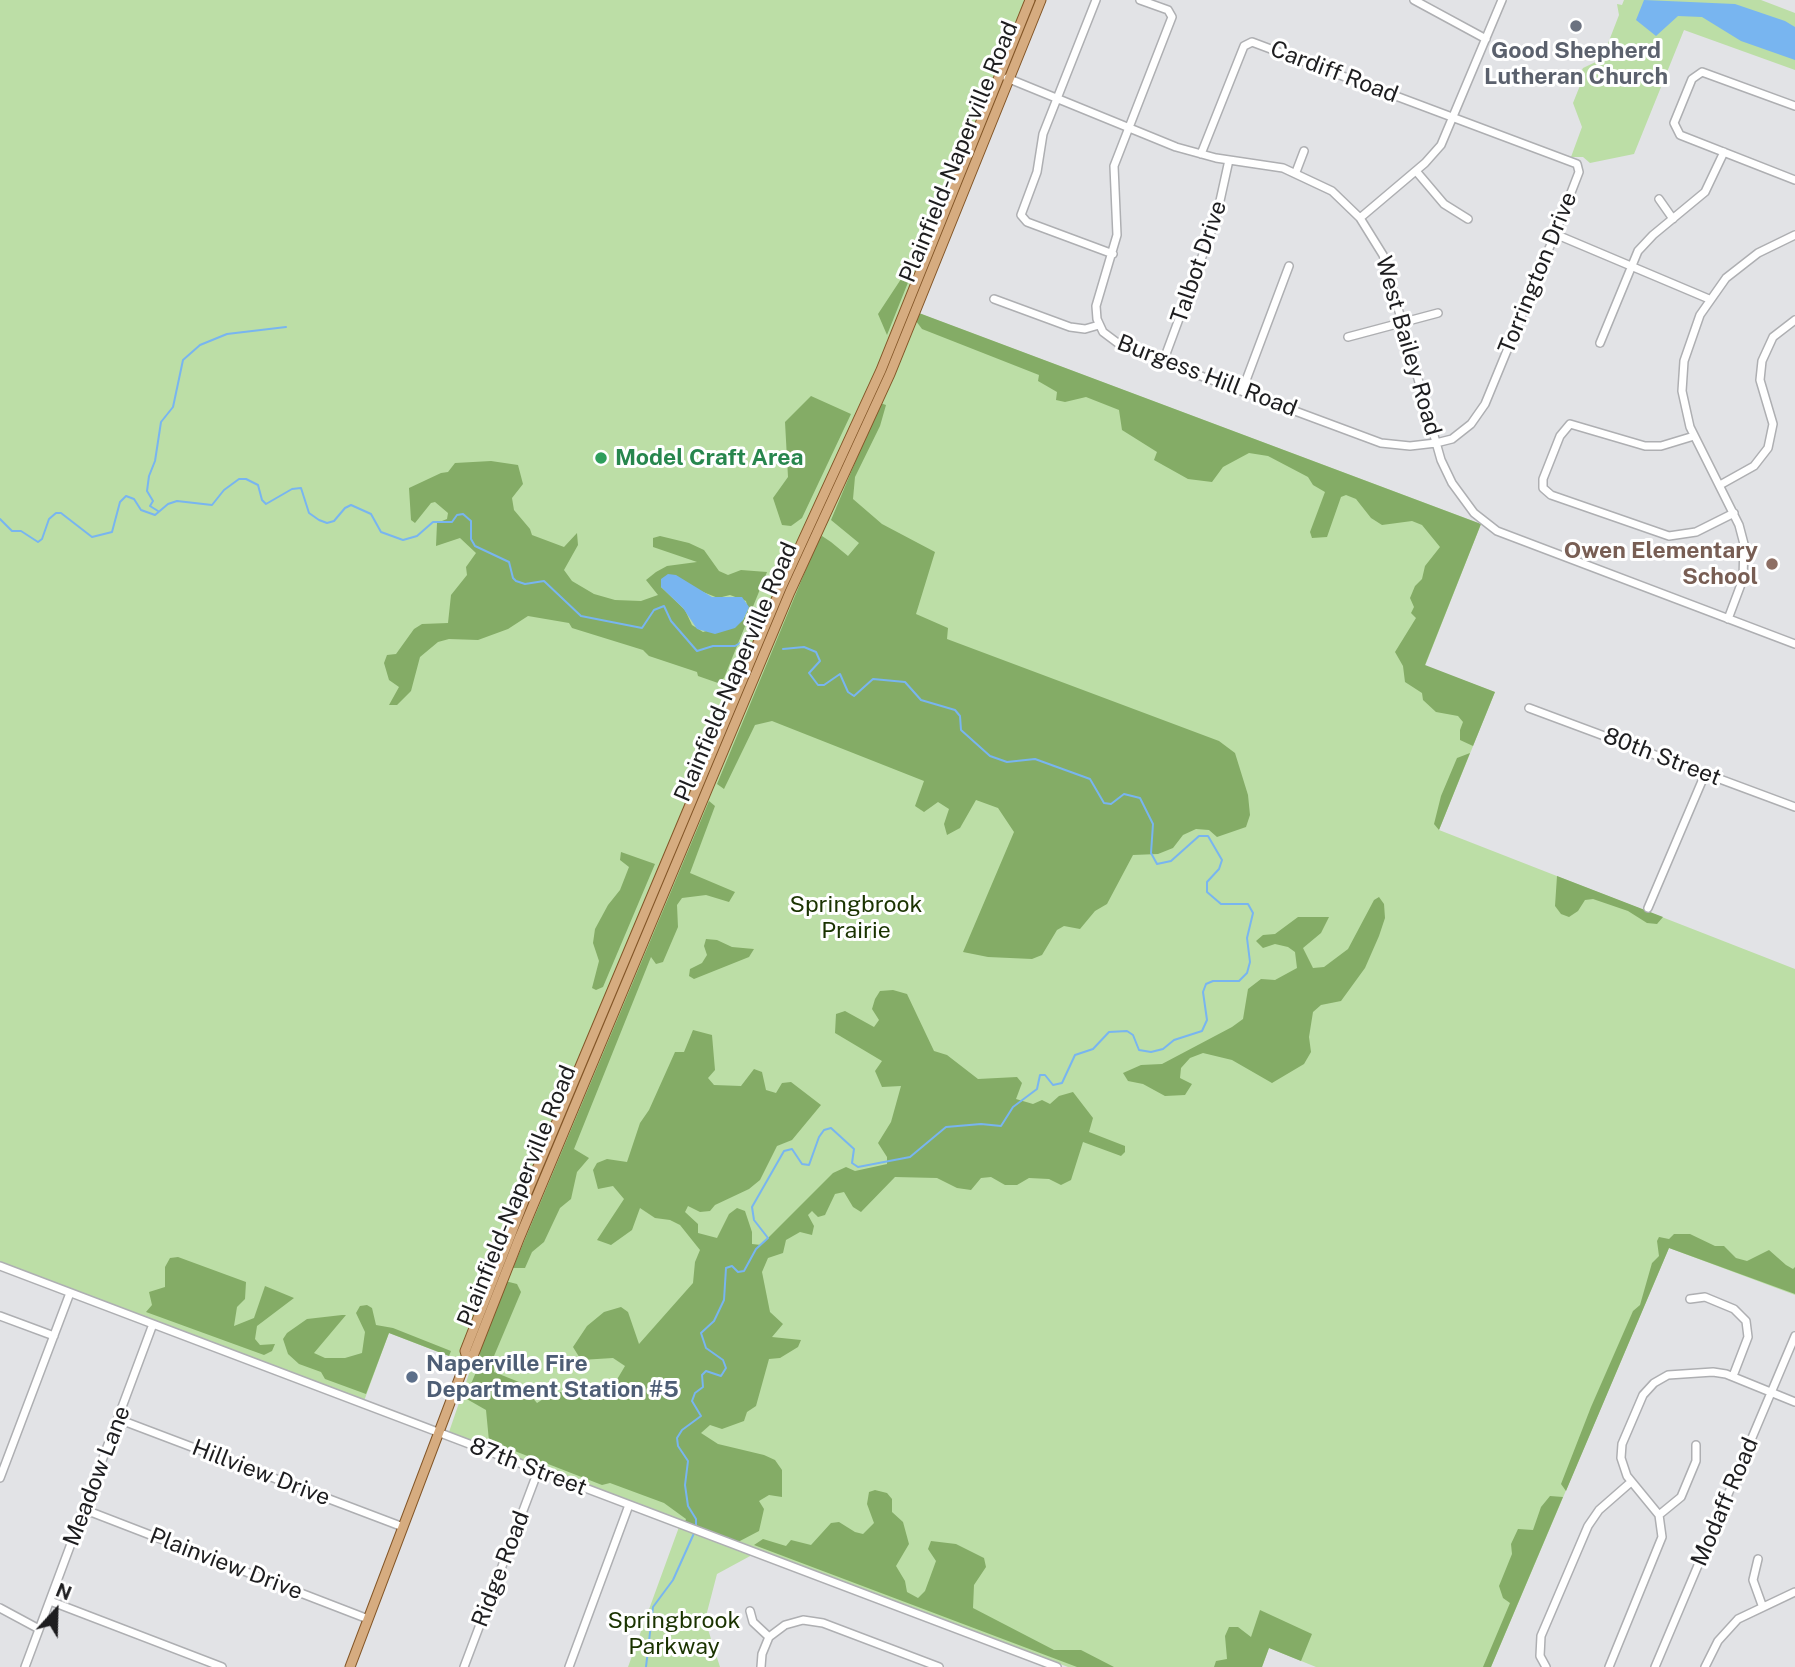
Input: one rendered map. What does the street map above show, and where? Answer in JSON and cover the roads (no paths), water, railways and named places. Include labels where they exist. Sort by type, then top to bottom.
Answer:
[{"type":"main road","name":"Plainfield-Naperville Road","points":[[350,1667],[467,1358],[473,1356],[519,1238],[790,592],[890,374],[1005,77],[1030,0]]},
{"type":"main road","name":"Plainfield-Naperville Road","points":[[1005,77],[1041,0]]},
{"type":"street","points":[[1096,0],[1043,134],[1037,172],[1021,217],[1113,254]]},
{"type":"street","name":"Burgess Hill Road","points":[[1140,0],[1168,10],[1172,16],[1112,173],[1118,223],[1113,254],[1097,302],[1099,325],[1115,343],[1381,443],[1410,446],[1436,443]]},
{"type":"street","points":[[1414,0],[1486,39]]},
{"type":"street","points":[[1360,218],[1416,171],[1441,145],[1455,118],[1502,0]]},
{"type":"street","name":"Cardiff Road","points":[[1201,154],[1243,49],[1252,42],[1455,118]]},
{"type":"street","points":[[1795,106],[1699,72],[1692,79],[1674,127],[1680,135],[1795,180]]},
{"type":"street","name":"West Bailey Road","points":[[1005,77],[1128,128],[1201,154],[1296,172],[1332,191],[1360,218],[1383,255],[1436,443],[1459,494],[1491,528],[1795,644]]},
{"type":"street","name":"Torrington Drive","points":[[1436,443],[1452,439],[1466,429],[1483,408],[1580,172],[1577,164],[1455,118]]},
{"type":"street","points":[[1296,172],[1304,151]]},
{"type":"street","points":[[1600,343],[1632,265],[1646,241],[1705,192],[1724,152]]},
{"type":"street","name":"Talbot Drive","points":[[1163,362],[1216,219],[1229,160]]},
{"type":"street","points":[[1416,171],[1444,204],[1468,219]]},
{"type":"street","points":[[1659,199],[1673,219]]},
{"type":"street","points":[[1555,234],[1709,299]]},
{"type":"street","points":[[1728,619],[1741,584],[1745,563],[1741,531],[1694,436],[1683,403],[1682,377],[1691,337],[1709,299],[1744,262],[1795,235]]},
{"type":"street","points":[[1242,391],[1289,266]]},
{"type":"street","points":[[994,299],[1076,329],[1099,325]]},
{"type":"street","points":[[1348,337],[1438,313]]},
{"type":"street","points":[[1720,485],[1754,466],[1768,448],[1773,424],[1760,380],[1762,361],[1773,337],[1795,320]]},
{"type":"street","points":[[1694,436],[1661,446],[1644,446],[1570,424],[1560,436],[1543,478],[1543,488],[1551,495],[1669,536],[1696,532],[1734,513]]},
{"type":"street","name":"80th Street","points":[[1529,708],[1795,807]]},
{"type":"street","points":[[1648,908],[1705,774]]},
{"type":"street","name":"87th Street","points":[[0,1266],[1057,1667]]},
{"type":"street","points":[[0,1478],[2,1464],[70,1293]]},
{"type":"street","points":[[1690,1299],[1705,1297],[1734,1309],[1746,1321],[1748,1337],[1733,1376]]},
{"type":"street","points":[[0,1316],[54,1336]]},
{"type":"street","name":"Meadow Lane","points":[[25,1667],[153,1324]]},
{"type":"street","name":"Modaff Road","points":[[1655,1667],[1795,1336]]},
{"type":"street","points":[[1609,1667],[1661,1544],[1663,1531],[1659,1515],[1631,1482],[1622,1462],[1622,1444],[1639,1403],[1649,1387],[1662,1377],[1680,1372],[1713,1372],[1733,1376],[1795,1402]]},
{"type":"street","name":"Hillview Drive","points":[[118,1419],[403,1527]]},
{"type":"street","points":[[1659,1515],[1681,1497],[1696,1461],[1696,1445]]},
{"type":"street","name":"Ridge Road","points":[[464,1667],[538,1471]]},
{"type":"street","points":[[1546,1667],[1540,1656],[1541,1636],[1588,1526],[1599,1510],[1631,1482]]},
{"type":"street","points":[[569,1667],[629,1505]]},
{"type":"street","name":"Plainview Drive","points":[[83,1509],[368,1619]]},
{"type":"street","points":[[1758,1559],[1753,1580],[1762,1605]]},
{"type":"street","points":[[1705,1667],[1724,1633],[1738,1619],[1762,1605],[1795,1592]]},
{"type":"street","points":[[50,1601],[222,1667]]},
{"type":"street","points":[[0,1608],[39,1629]]},
{"type":"street","points":[[750,1611],[753,1622],[769,1637]]},
{"type":"street","points":[[761,1667],[762,1654],[769,1637],[790,1622],[810,1620],[939,1667]]},
{"type":"street","points":[[194,1667],[197,1658]]},
{"type":"water","points":[[1644,0],[1735,4],[1785,21],[1795,27],[1795,60],[1741,41],[1702,17],[1678,16],[1656,36],[1636,20]]},
{"type":"water","points":[[668,574],[676,575],[712,597],[742,597],[749,607],[743,620],[735,628],[715,634],[697,629],[683,608],[661,587],[661,579]]},
{"type":"waterway","points":[[158,511],[150,506],[153,501],[147,491],[149,476],[155,461],[161,422],[173,407],[183,360],[200,345],[227,334],[286,327]]},
{"type":"waterway","points":[[0,519],[12,531],[21,531],[38,542],[42,539],[49,519],[56,513],[61,513],[92,537],[112,532],[120,502],[126,496],[134,499],[141,510],[155,515],[168,504],[177,501],[212,505],[224,490],[239,479],[246,479],[258,485],[262,500],[266,504],[292,489],[301,488],[309,513],[327,523],[334,521],[351,505],[371,514],[381,532],[403,540],[417,536],[433,522],[452,522],[457,515],[463,514],[471,521],[471,539],[475,546],[509,562],[516,581],[525,584],[544,581],[581,616],[642,628],[654,610],[664,606],[671,621],[697,651],[740,643]]},
{"type":"waterway","points":[[696,1526],[696,1519],[688,1506],[685,1485],[688,1461],[678,1446],[677,1438],[682,1430],[701,1416],[692,1401],[695,1393],[703,1387],[702,1375],[706,1371],[721,1376],[726,1368],[723,1360],[706,1348],[701,1333],[714,1321],[724,1300],[726,1268],[732,1266],[738,1272],[744,1271],[756,1249],[768,1238],[754,1220],[752,1207],[784,1151],[792,1149],[802,1164],[809,1165],[819,1137],[824,1130],[831,1128],[854,1149],[852,1163],[858,1167],[910,1157],[946,1127],[981,1124],[1001,1126],[1013,1107],[1037,1089],[1040,1075],[1045,1075],[1053,1085],[1062,1083],[1075,1055],[1093,1049],[1109,1032],[1127,1031],[1133,1035],[1139,1050],[1151,1052],[1163,1049],[1174,1040],[1202,1031],[1207,1020],[1203,992],[1206,984],[1213,981],[1239,981],[1247,973],[1250,962],[1247,938],[1253,913],[1248,904],[1221,904],[1207,892],[1207,882],[1219,869],[1222,860],[1208,836],[1199,836],[1171,861],[1157,864],[1151,853],[1153,824],[1140,798],[1124,794],[1111,804],[1104,803],[1090,779],[1035,759],[1007,762],[990,756],[961,730],[960,716],[955,710],[921,700],[905,682],[873,679],[854,696],[848,692],[840,674],[824,685],[818,685],[809,673],[820,661],[816,652],[804,647],[783,649]]},
{"type":"waterway","points":[[646,1667],[653,1607],[673,1580],[695,1531]]},
{"type":"place","name":"Good Shepherd Lutheran Church","points":[[1576,26]]},
{"type":"place","name":"Model Craft Area","points":[[601,458]]},
{"type":"place","name":"Owen Elementary School","points":[[1772,564]]},
{"type":"place","name":"Naperville Fire Department Station #5","points":[[412,1377]]},
{"type":"park label","name":"Springbrook Prairie","points":[[856,918]]},
{"type":"park label","name":"Springbrook Parkway","points":[[674,1634]]}]
